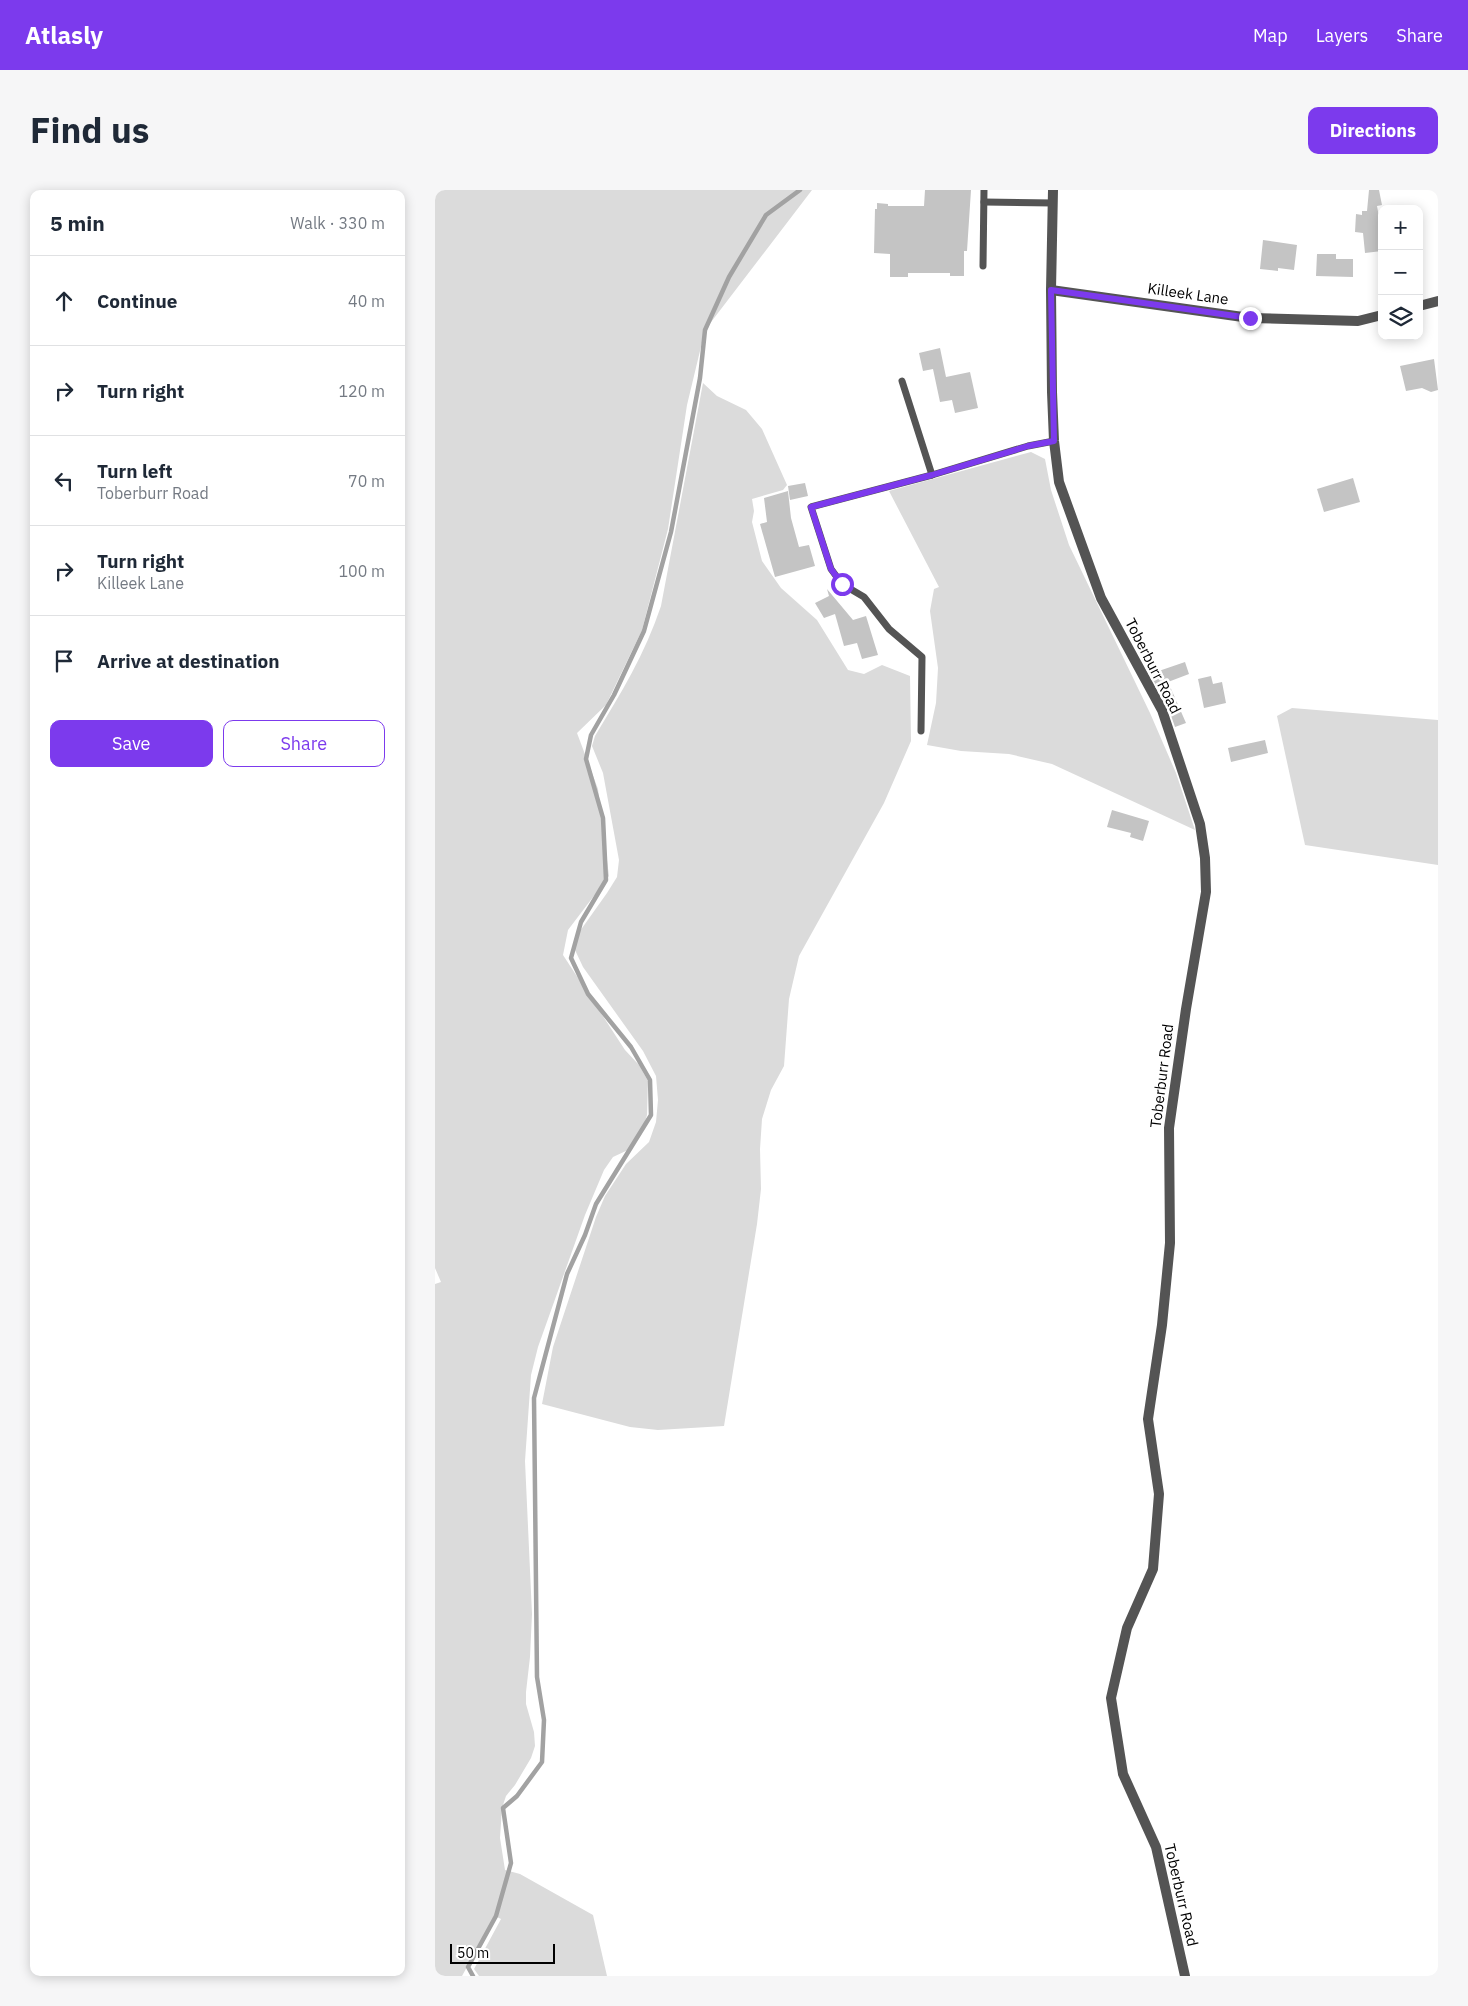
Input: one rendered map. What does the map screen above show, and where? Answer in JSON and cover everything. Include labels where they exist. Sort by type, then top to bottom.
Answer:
[{"type":"street","name":"Toberburr Road","points":[[1053,190],[1051,290],[1054,441],[1059,482],[1101,598],[1162,710],[1201,824],[1205,858],[1206,892],[1186,1009],[1169,1128],[1170,1243],[1162,1325],[1148,1420],[1159,1494],[1153,1569],[1127,1628],[1111,1698],[1123,1774],[1156,1847],[1185,1976]]},
{"type":"street","name":"Killeek Lane","points":[[1051,290],[1250,318],[1358,320],[1378,316]]},
{"type":"street","points":[[1423,305],[1438,301]]},
{"type":"lane","points":[[983,266],[984,190]]},
{"type":"lane","points":[[984,202],[1053,203]]},
{"type":"lane","points":[[902,381],[932,475]]},
{"type":"lane","points":[[921,731],[922,657],[889,629],[864,597],[842,584],[831,569],[811,507],[932,475],[1028,446],[1054,441]]},
{"type":"shaded area","points":[[435,190],[812,190],[705,330],[687,405],[668,529],[642,630],[606,705],[577,733],[598,789],[609,876],[568,930],[563,955],[625,1050],[639,1065],[648,1081],[647,1115],[641,1135],[628,1150],[613,1157],[604,1170],[585,1215],[538,1347],[531,1375],[525,1461],[532,1614],[526,1704],[534,1732],[535,1746],[531,1758],[506,1796],[502,1808],[500,1838],[505,1870],[520,1874],[593,1915],[607,1976],[479,1976],[474,1969],[501,1919],[495,1916],[462,1976],[435,1976],[435,1284],[441,1282],[435,1268]]},
{"type":"shaded area","points":[[703,383],[717,396],[746,410],[762,429],[787,485],[783,490],[752,499],[754,511],[752,522],[762,561],[781,588],[817,620],[848,670],[864,674],[882,665],[910,676],[911,741],[884,803],[799,956],[789,999],[784,1066],[771,1090],[762,1119],[760,1149],[761,1189],[757,1224],[724,1426],[658,1430],[630,1427],[542,1404],[553,1347],[596,1217],[605,1196],[626,1164],[649,1142],[656,1122],[658,1100],[656,1076],[643,1051],[583,967],[575,950],[575,938],[617,877],[619,860],[603,773],[592,746],[595,736],[623,689],[648,641],[661,606]]},
{"type":"shaded area","points":[[1031,452],[1045,459],[1051,490],[1069,545],[1150,713],[1176,773],[1195,830],[1052,764],[1009,754],[961,751],[927,745],[936,703],[938,668],[930,611],[934,589],[939,587],[889,491]]},
{"type":"shaded area","points":[[1292,708],[1438,720],[1438,865],[1305,845],[1277,716]]},
{"type":"building","points":[[925,190],[971,190],[967,251],[964,251],[964,276],[950,276],[950,273],[908,273],[908,277],[890,277],[890,254],[874,253],[875,209],[877,209],[877,203],[888,204],[888,206],[924,206]]},
{"type":"building","points":[[1369,190],[1379,190],[1382,205],[1377,206],[1378,251],[1365,253],[1363,233],[1355,232],[1356,214],[1362,215],[1362,211],[1367,211]]},
{"type":"building","points":[[1263,240],[1297,245],[1294,270],[1278,268],[1278,271],[1260,269]]},
{"type":"building","points":[[1317,254],[1336,254],[1336,259],[1353,259],[1353,277],[1316,276]]},
{"type":"building","points":[[940,348],[946,377],[970,372],[978,408],[955,413],[952,400],[940,402],[933,369],[923,371],[919,353]]},
{"type":"building","points":[[1434,359],[1438,390],[1431,392],[1422,388],[1406,391],[1400,366]]},
{"type":"building","points":[[1353,478],[1360,502],[1324,512],[1317,489]]},
{"type":"building","points":[[805,483],[808,496],[790,500],[788,486]]},
{"type":"building","points":[[788,491],[791,518],[799,547],[809,545],[815,566],[775,577],[760,524],[767,522],[764,498]]},
{"type":"building","points":[[827,589],[853,620],[866,616],[878,655],[862,659],[857,643],[844,646],[835,614],[824,618],[815,603],[829,596]]},
{"type":"building","points":[[1185,662],[1189,674],[1168,682],[1186,723],[1175,727],[1168,707],[1150,674]]},
{"type":"building","points":[[1211,676],[1213,684],[1222,682],[1226,703],[1204,708],[1198,679]]},
{"type":"building","points":[[1265,740],[1268,753],[1231,762],[1228,748]]},
{"type":"building","points":[[1112,810],[1149,821],[1143,841],[1130,837],[1131,833],[1107,827]]},
{"type":"waterway","points":[[473,1976],[468,1967],[496,1916],[511,1863],[503,1808],[517,1796],[542,1762],[544,1720],[537,1677],[534,1398],[567,1274],[585,1235],[596,1204],[651,1115],[650,1080],[631,1047],[588,994],[571,958],[581,922],[606,880],[603,818],[586,759],[591,735],[614,695],[644,631],[671,532],[700,378],[705,330],[729,277],[766,215],[800,190]]},
{"type":"route","points":[[842,584],[831,569],[811,507],[932,475],[1028,446],[1054,441],[1051,290],[1250,318]]}]
